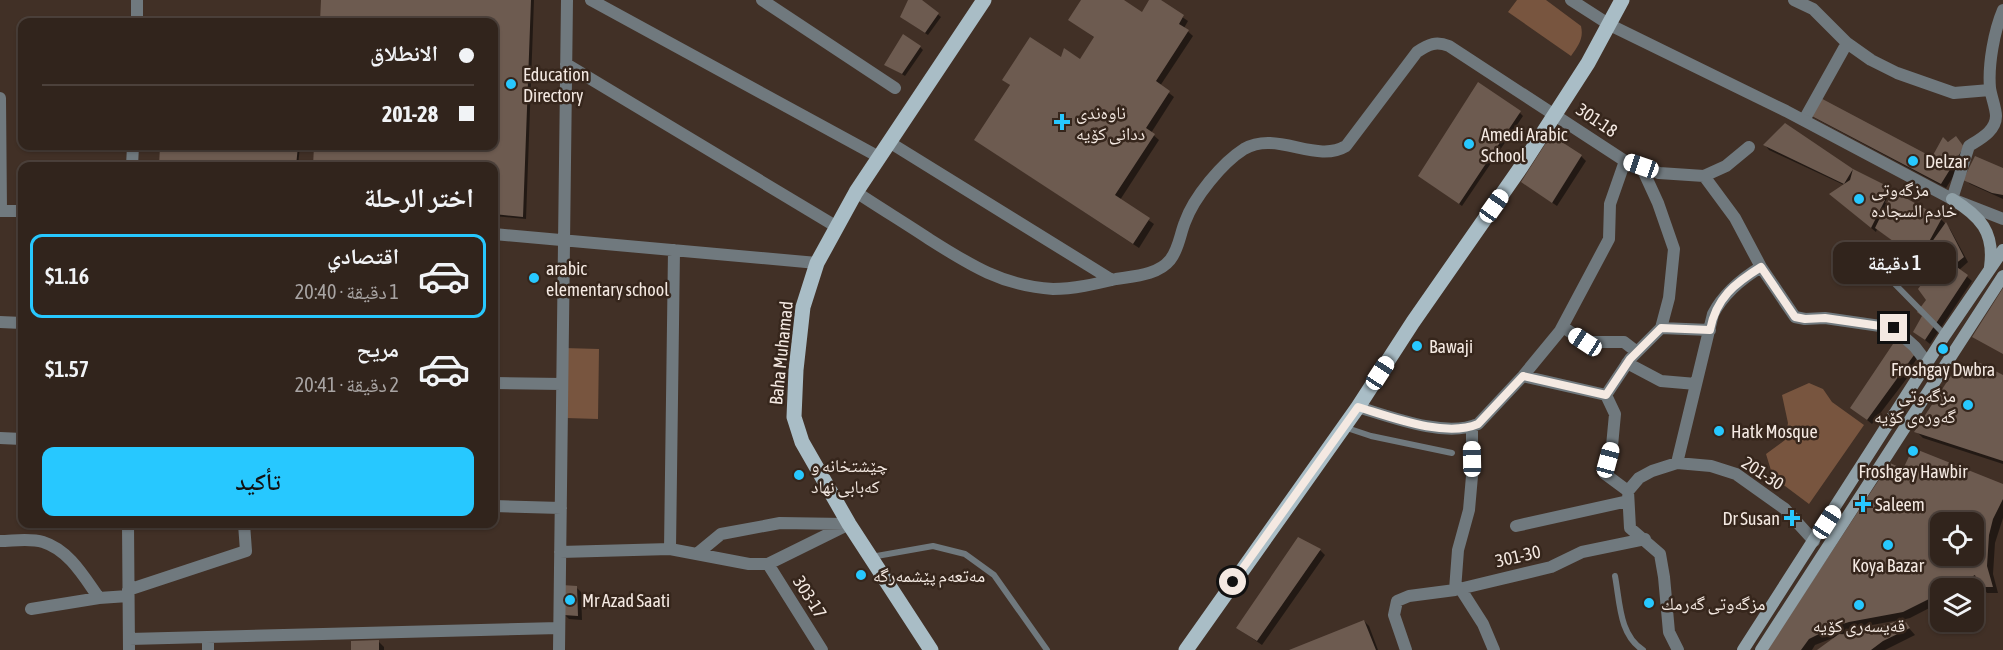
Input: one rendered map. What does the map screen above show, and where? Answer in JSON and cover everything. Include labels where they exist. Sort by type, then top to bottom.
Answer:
[{"type":"main road","name":"Baha Muhamad","points":[[931,650],[849,524],[802,442],[794,417],[794,399],[803,307],[818,263],[856,192],[984,0]]},
{"type":"main road","points":[[1186,650],[1358,407],[1555,114],[1588,63],[1622,0]]},
{"type":"main road","points":[[1952,199],[1969,209],[1984,224],[1992,252],[1990,271]]},
{"type":"main road","points":[[1743,650],[2003,250]]},
{"type":"main road","points":[[1761,650],[2002,278]]},
{"type":"street","points":[[136,18],[137,0]]},
{"type":"street","points":[[559,650],[567,0]]},
{"type":"street","points":[[591,0],[879,157]]},
{"type":"street","points":[[762,0],[895,88]]},
{"type":"street","points":[[1571,0],[1610,25],[1804,120],[1952,199],[2003,219]]},
{"type":"street","points":[[1794,0],[1814,4],[1846,43],[1871,60],[1897,73],[1954,93],[1990,90]]},
{"type":"street","points":[[1952,199],[1969,146],[1984,137],[1993,127],[1997,115],[1990,90],[1989,74],[1998,23],[2003,10]]},
{"type":"street","name":"301-18","points":[[1112,280],[1153,272],[1169,261],[1189,213],[1204,187],[1234,156],[1247,148],[1264,144],[1285,144],[1336,152],[1346,146],[1417,52],[1429,44],[1439,42],[1449,46],[1626,161],[1659,173],[1704,176]]},
{"type":"street","points":[[1804,120],[1846,43]]},
{"type":"street","points":[[566,64],[837,227]]},
{"type":"street","points":[[0,98],[0,211],[18,211]]},
{"type":"street","points":[[889,142],[1112,280]]},
{"type":"street","points":[[1749,147],[1726,166],[1704,176],[1735,218],[1761,267],[1795,317],[1825,318],[1894,328],[1915,347],[1928,364]]},
{"type":"street","points":[[1358,407],[1415,424],[1438,428],[1478,424],[1523,376],[1563,327],[1609,239],[1610,204],[1626,161]]},
{"type":"street","points":[[1606,395],[1627,363],[1661,328],[1669,298],[1674,249],[1658,203],[1641,166]]},
{"type":"street","points":[[856,192],[972,267],[999,279],[1027,286],[1055,289],[1112,280]]},
{"type":"street","points":[[498,234],[818,263]]},
{"type":"street","points":[[670,549],[674,250]]},
{"type":"street","points":[[1678,650],[1670,632],[1660,554],[1630,528],[1628,496],[1639,478],[1652,471],[1677,464],[1713,314],[1720,300],[1744,278],[1761,267]]},
{"type":"street","points":[[0,322],[18,323]]},
{"type":"street","points":[[1563,327],[1585,342],[1624,342],[1638,352]]},
{"type":"street","points":[[1661,328],[1710,330]]},
{"type":"street","points":[[1627,363],[1661,381],[1696,384]]},
{"type":"street","points":[[1523,376],[1606,395]]},
{"type":"street","points":[[498,383],[562,384]]},
{"type":"street","points":[[1606,395],[1615,414],[1612,446],[1605,474],[1628,496]]},
{"type":"street","points":[[1472,426],[1469,510],[1458,550],[1457,589],[1483,624],[1494,650]]},
{"type":"street","points":[[0,438],[18,438]]},
{"type":"street","name":"201-30","points":[[1677,464],[1711,466],[1736,474],[1785,509],[1814,541]]},
{"type":"street","points":[[1516,526],[1628,496]]},
{"type":"street","points":[[498,506],[561,508]]},
{"type":"street","points":[[698,553],[721,534],[780,523],[849,524]]},
{"type":"street","points":[[560,552],[670,549],[749,564],[768,564],[849,524]]},
{"type":"street","points":[[128,528],[129,644],[208,637],[559,628]]},
{"type":"street","points":[[31,609],[128,593],[246,551],[244,528]]},
{"type":"street","name":"301-30","points":[[1406,650],[1394,615],[1396,601],[1409,596],[1457,589],[1551,567],[1581,552],[1645,539]]},
{"type":"street","points":[[0,541],[42,542],[57,550],[72,561],[99,598]]},
{"type":"street","name":"303-17","points":[[768,564],[822,650]]},
{"type":"street","points":[[208,637],[208,650]]},
{"type":"lane","points":[[1885,274],[1946,335]]},
{"type":"lane","points":[[1344,426],[1371,436],[1452,453]]},
{"type":"lane","points":[[870,557],[933,546],[965,554],[994,575],[1047,650]]},
{"type":"lane","points":[[1616,576],[1624,627],[1633,644],[1643,650]]},
{"type":"shaded area","points":[[1517,0],[1546,0],[1581,26],[1581,39],[1571,56],[1508,12]]},
{"type":"shaded area","points":[[564,348],[599,349],[598,419],[566,418]]},
{"type":"shaded area","points":[[1809,383],[1823,389],[1832,402],[1864,425],[1809,504],[1773,477],[1766,454],[1785,440],[1788,423],[1782,395]]},
{"type":"building","name":"Education Directory","points":[[321,0],[531,0],[523,217],[498,214],[498,162],[313,162],[314,150],[498,150],[498,18],[320,18]]},
{"type":"building","points":[[908,0],[922,0],[939,13],[925,33],[900,17]]},
{"type":"building","points":[[1081,0],[1124,0],[1142,12],[1149,0],[1161,0],[1184,15],[1179,24],[1189,30],[1156,81],[1170,91],[1146,128],[1155,134],[1115,195],[1150,218],[1133,244],[974,140],[1010,85],[1002,80],[1030,37],[1061,57],[1064,48],[1080,59],[1094,37],[1068,20]]},
{"type":"building","points":[[903,34],[921,46],[902,74],[884,65]]},
{"type":"building","name":"Amedi Arabic School","points":[[1478,82],[1521,111],[1459,204],[1418,176]]},
{"type":"building","points":[[1813,94],[1932,157],[1943,137],[1948,142],[1956,136],[1964,147],[1941,184],[1804,112]]},
{"type":"building","points":[[1785,123],[1853,169],[1844,184],[1763,145]]},
{"type":"building","points":[[1551,135],[1582,155],[1552,203],[1521,182]]},
{"type":"building","points":[[160,150],[298,150],[296,162],[159,162]]},
{"type":"building","points":[[1975,156],[2003,168],[2003,195],[1992,193],[1963,180]]},
{"type":"building","name":"مزگه‌وتی خادم السجاده","points":[[1853,169],[1887,186],[1880,198],[1885,200],[1871,228],[1829,194],[1850,180]]},
{"type":"building","points":[[1893,191],[1942,218],[1919,260],[1875,228]]},
{"type":"building","points":[[1946,222],[1964,257],[1954,265],[1968,275],[1925,340],[1913,332],[1922,316],[1917,312],[1926,300],[1918,289],[1923,282],[1919,279],[1931,268],[1919,260]]},
{"type":"building","points":[[2003,288],[2003,354],[1972,337]]},
{"type":"building","points":[[1897,338],[1917,351],[1867,420],[1850,408]]},
{"type":"building","name":"مزگه‌وتی گه‌وره‌ی كۆیه","points":[[1980,363],[2003,375],[2003,461],[1914,432],[1956,368],[1971,378]]},
{"type":"building","name":"Koya Bazar","points":[[1913,448],[2003,484],[2003,499],[1993,519],[1989,535],[1987,566],[1993,587],[1984,587],[1984,578],[1976,578],[1975,575],[1969,578],[1930,578],[1930,598],[1903,612],[1833,627],[1809,639],[1801,650],[1767,650],[1890,463],[1903,469]]},
{"type":"building","points":[[1298,537],[1321,549],[1257,641],[1236,628]]},
{"type":"building","name":"Mr Azad Saati","points":[[562,585],[577,586],[578,616],[563,615]]},
{"type":"building","name":"Koya Bazar","points":[[1904,619],[1910,628],[1883,641],[1871,650],[1817,650],[1839,634],[1852,635]]},
{"type":"building","points":[[1364,620],[1376,650],[1289,650]]},
{"type":"building","points":[[379,640],[379,650],[351,650],[351,641]]},
{"type":"place","name":"Education Directory","points":[[511,84]]},
{"type":"place","name":"ناوەندی ددانی کۆیە","points":[[1062,122]]},
{"type":"place","name":"Amedi Arabic School","points":[[1469,144]]},
{"type":"place","name":"Delzar","points":[[1913,161]]},
{"type":"place","name":"مزگه‌وتی خادم السجاده","points":[[1859,199]]},
{"type":"place","name":"arabic elementary school","points":[[534,278]]},
{"type":"place","name":"Bawaji","points":[[1417,346]]},
{"type":"place","name":"Froshgay Dwbra","points":[[1943,349]]},
{"type":"place","name":"مزگه‌وتی گه‌وره‌ی كۆیه","points":[[1968,405]]},
{"type":"place","name":"Hatk Mosque","points":[[1719,431]]},
{"type":"place","name":"Froshgay Hawbir","points":[[1913,451]]},
{"type":"place","name":"چێشتخانە و کەبابی نھاد","points":[[799,475]]},
{"type":"place","name":"Saleem","points":[[1863,504]]},
{"type":"place","name":"Dr Susan","points":[[1792,518]]},
{"type":"place","name":"Koya Bazar","points":[[1888,545]]},
{"type":"place","name":"مەتعەم پێشمەرگە","points":[[861,575]]},
{"type":"place","name":"Mr Azad Saati","points":[[570,600]]},
{"type":"place","name":"مزگه‌وتی گه‌رمك","points":[[1649,603]]},
{"type":"place","name":"قەیسەری کۆیە","points":[[1859,605]]},
{"type":"route","points":[[1233,582],[1358,407],[1415,424],[1438,428],[1478,424],[1523,376],[1606,395],[1630,359],[1661,328],[1710,330],[1713,314],[1720,300],[1744,278],[1761,267],[1795,317],[1825,318],[1894,328]]}]
